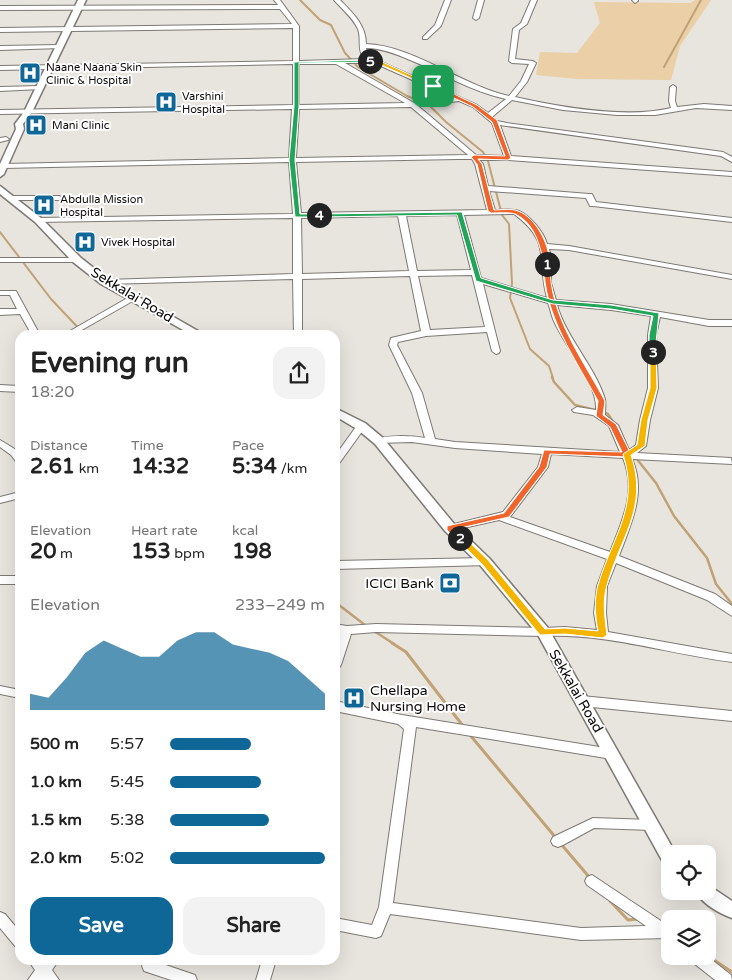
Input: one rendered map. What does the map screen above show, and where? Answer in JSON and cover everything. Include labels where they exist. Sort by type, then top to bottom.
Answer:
[{"type":"main road","points":[[0,152],[3,140],[28,112],[82,0]]},
{"type":"main road","points":[[1,170],[20,129],[19,124]]},
{"type":"main road","name":"Sekkalai Road","points":[[0,188],[38,220],[77,260],[105,282],[191,330]]},
{"type":"main road","name":"Sekkalai Road","points":[[340,414],[361,426],[379,441],[450,528],[485,562],[543,632],[662,845]]},
{"type":"main road","points":[[716,899],[732,910]]},
{"type":"street","points":[[277,0],[296,26],[296,106],[292,160],[297,216],[298,330]]},
{"type":"street","points":[[337,0],[358,26],[362,34],[362,46],[366,57],[475,106],[495,122],[723,154],[732,160]]},
{"type":"street","points":[[424,38],[438,26],[448,0]]},
{"type":"street","points":[[476,18],[481,0]]},
{"type":"street","points":[[488,117],[511,98],[524,82],[533,62],[512,61],[516,29],[524,24],[534,0]]},
{"type":"street","points":[[0,8],[282,8]]},
{"type":"street","points":[[0,30],[296,26]]},
{"type":"street","points":[[362,46],[368,45],[384,49],[454,76],[486,92],[545,106],[600,112],[650,114],[663,113],[675,109],[714,106],[732,108]]},
{"type":"street","points":[[0,48],[59,47]]},
{"type":"street","points":[[0,68],[376,61]]},
{"type":"street","points":[[338,62],[413,104],[474,157],[479,164],[492,211]]},
{"type":"street","points":[[673,87],[672,101],[675,109]]},
{"type":"street","points":[[0,89],[39,88]]},
{"type":"street","points":[[0,112],[413,104],[459,99]]},
{"type":"street","points":[[495,122],[508,158]]},
{"type":"street","points":[[1,170],[292,160],[474,157],[732,174]]},
{"type":"street","points":[[485,188],[589,196],[592,204],[732,220]]},
{"type":"street","points":[[14,198],[59,198]]},
{"type":"street","points":[[38,220],[516,212],[528,221],[542,239],[547,257],[547,282],[557,319],[602,401],[600,416]]},
{"type":"street","points":[[460,213],[496,351]]},
{"type":"street","points":[[402,215],[426,333]]},
{"type":"street","points":[[544,246],[569,248],[732,278]]},
{"type":"street","points":[[0,260],[77,260]]},
{"type":"street","points":[[105,282],[414,273],[477,276],[553,302],[611,307],[709,323],[732,323]]},
{"type":"street","points":[[0,293],[12,293],[33,330]]},
{"type":"street","points":[[76,330],[134,298]]},
{"type":"street","points":[[0,312],[23,311]]},
{"type":"street","points":[[627,454],[641,446],[653,388],[652,335],[656,314]]},
{"type":"street","points":[[431,442],[417,393],[393,345],[394,340],[426,333],[489,329]]},
{"type":"street","points":[[0,388],[15,389]]},
{"type":"street","points":[[577,410],[600,416],[614,425],[633,471],[632,510],[602,586],[600,613],[603,635]]},
{"type":"street","points":[[340,456],[361,426]]},
{"type":"street","points":[[379,441],[412,439],[547,451],[627,454],[732,462]]},
{"type":"street","points":[[0,443],[15,453]]},
{"type":"street","points":[[450,528],[506,515],[543,467],[547,451]]},
{"type":"street","points":[[0,500],[15,496]]},
{"type":"street","points":[[502,516],[507,520],[613,558],[710,597],[732,612]]},
{"type":"street","points":[[340,565],[485,562]]},
{"type":"street","points":[[0,580],[15,580]]},
{"type":"street","points":[[341,629],[565,631],[603,635],[710,656],[732,658]]},
{"type":"street","points":[[0,690],[15,693]]},
{"type":"street","points":[[582,701],[732,716]]},
{"type":"street","points":[[340,707],[402,720],[612,754]]},
{"type":"street","points":[[340,925],[376,932],[386,907],[410,727],[402,720]]},
{"type":"street","points":[[558,841],[593,822],[652,825]]},
{"type":"street","points":[[592,880],[661,929]]},
{"type":"street","points":[[386,907],[395,910],[581,934],[661,934]]},
{"type":"street","points":[[0,920],[15,936]]},
{"type":"street","points":[[263,980],[268,965]]},
{"type":"street","points":[[707,965],[726,980]]},
{"type":"street","points":[[149,966],[190,980]]},
{"type":"shaded area","points":[[695,0],[711,0],[680,46],[671,80],[577,79],[536,75],[540,52],[577,53],[600,23],[594,2],[691,3]]},
{"type":"waterway","points":[[300,0],[320,20],[331,25],[345,53],[358,67],[407,96],[429,105],[446,122],[483,152],[488,161],[502,215],[509,224],[512,283],[510,298],[530,349],[549,366],[553,378]]},
{"type":"waterway","points":[[664,67],[701,0]]},
{"type":"waterway","points":[[0,232],[51,299],[80,330]]},
{"type":"waterway","points":[[552,377],[554,382],[575,405],[595,410]]},
{"type":"waterway","points":[[603,412],[608,414],[613,422]]},
{"type":"waterway","points":[[636,458],[656,483],[674,516],[707,558],[716,584],[732,604]]},
{"type":"waterway","points":[[340,606],[365,625]]},
{"type":"waterway","points":[[374,631],[394,644]]},
{"type":"waterway","points":[[392,643],[406,652],[463,726]]},
{"type":"waterway","points":[[470,735],[556,838]]},
{"type":"waterway","points":[[561,844],[590,878]]},
{"type":"waterway","points":[[610,901],[628,920],[638,919]]},
{"type":"waterway","points":[[716,961],[732,972]]},
{"type":"place","name":"Naane Naana Skin Clinic & Hospital","points":[[30,73]]},
{"type":"place","name":"Varshini Hospital","points":[[166,102]]},
{"type":"place","name":"Mani Clinic","points":[[36,125]]},
{"type":"place","name":"Abdulla Mission Hospital","points":[[44,205]]},
{"type":"place","name":"Vivek Hospital","points":[[85,242]]},
{"type":"place","name":"ICICI Bank","points":[[450,583]]},
{"type":"place","name":"Chellapa Nursing Home","points":[[354,698]]},
{"type":"route","points":[[433,86],[376,61],[296,62],[296,106],[292,160],[297,216],[460,213],[478,280],[553,302],[611,307],[656,314],[652,335],[653,388],[641,446],[627,454],[633,471],[632,510],[602,586],[600,613],[603,635],[565,631],[543,632],[485,562],[450,528],[506,515],[543,467],[547,451],[627,454],[614,425],[600,416],[602,401],[557,319],[553,302],[547,282],[547,257],[542,239],[528,221],[516,212],[491,211],[479,164],[474,157],[508,158],[495,122],[475,106],[433,86]]}]
